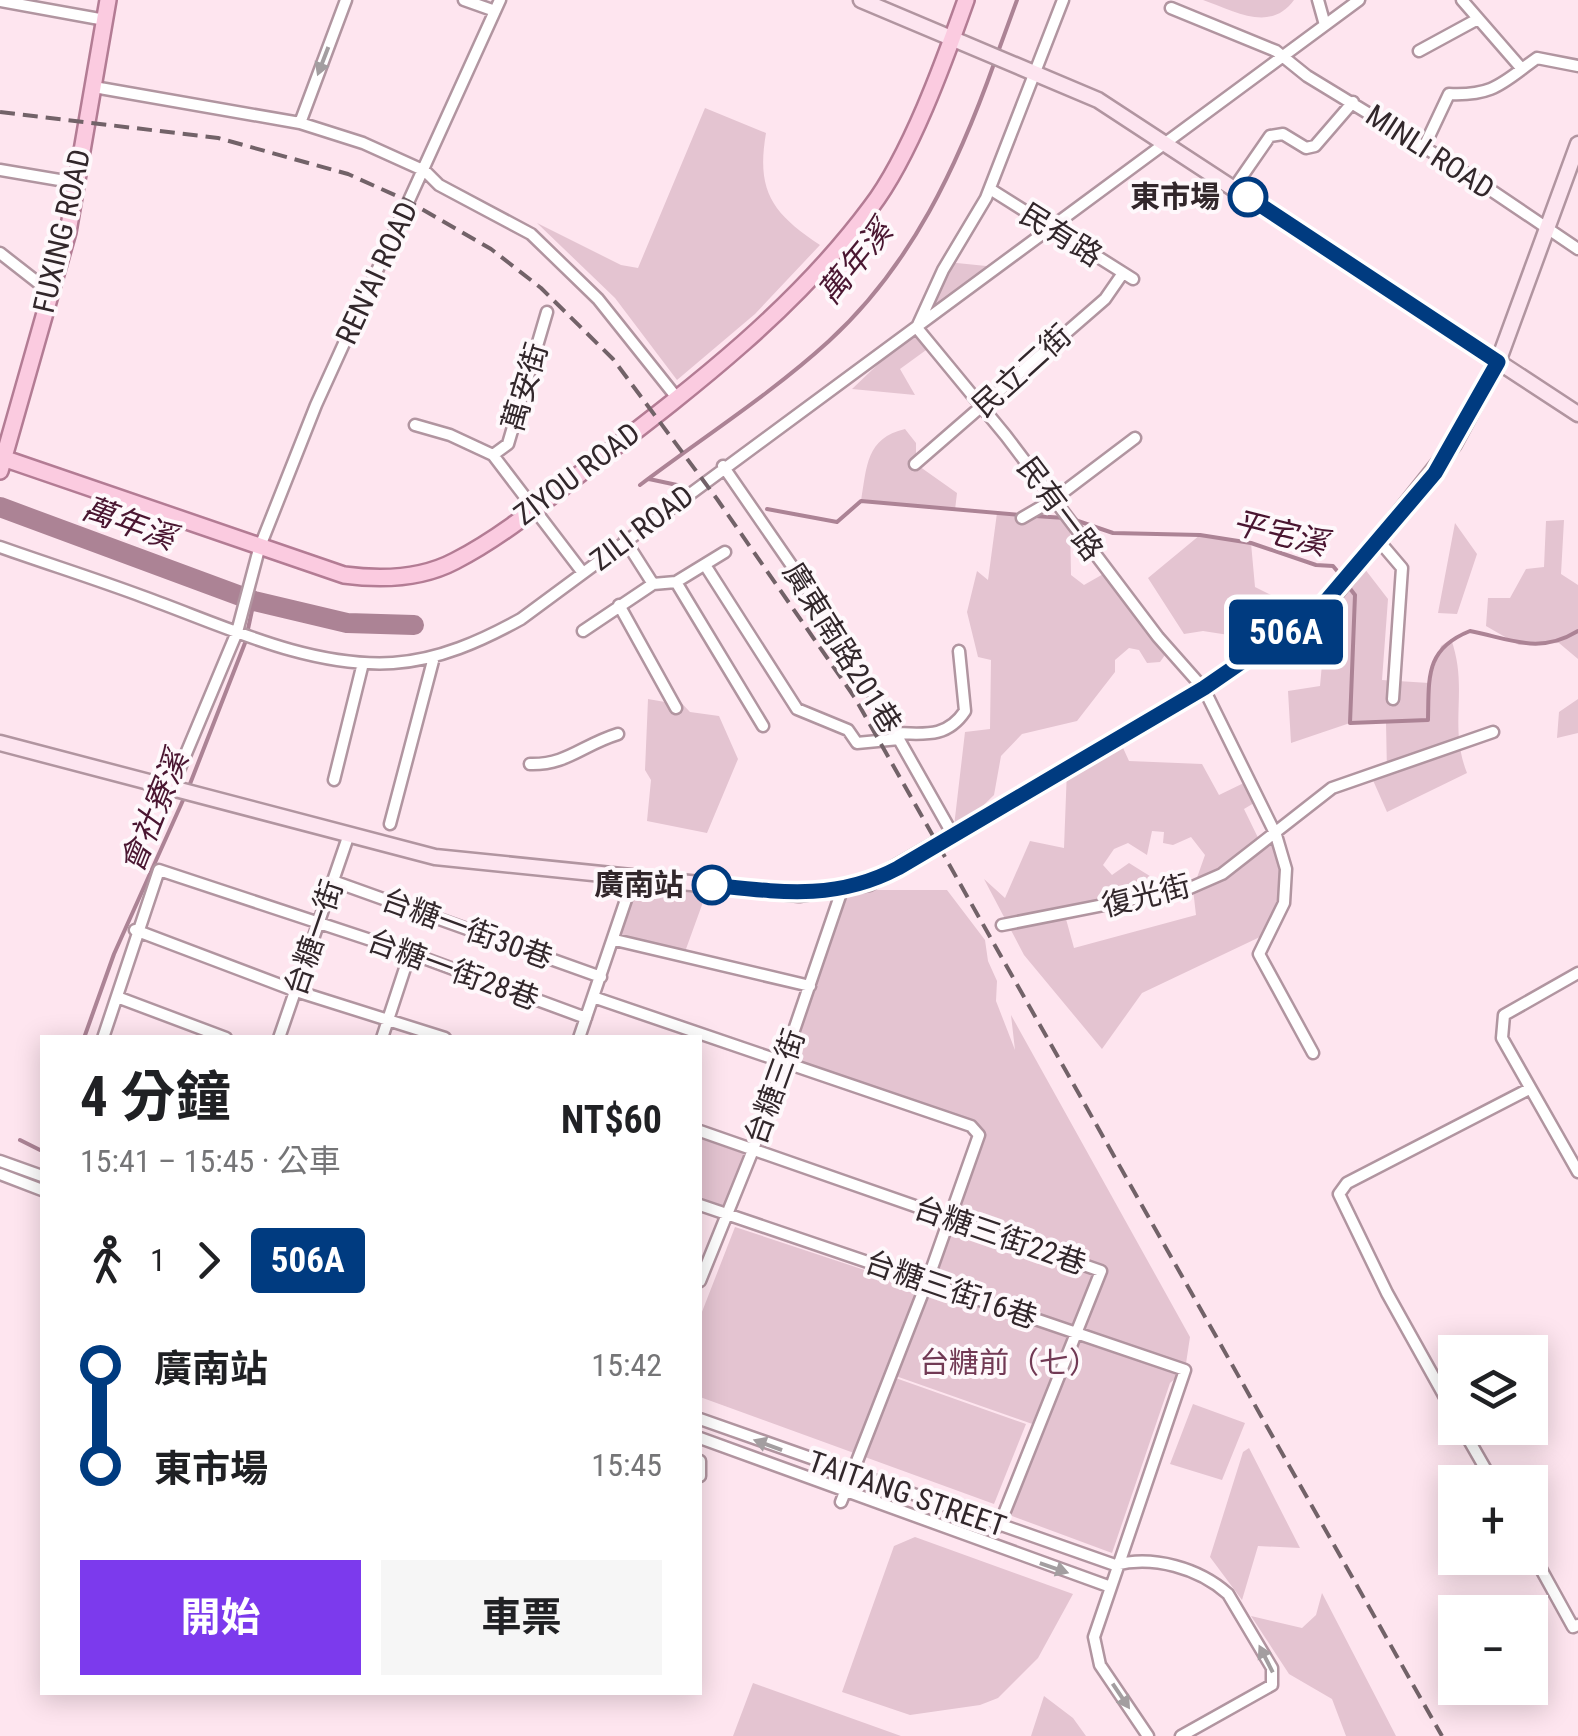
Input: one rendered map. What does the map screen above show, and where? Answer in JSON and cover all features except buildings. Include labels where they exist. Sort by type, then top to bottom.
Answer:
[{"type":"main road","name":"FUXING ROAD","points":[[0,470],[0,457],[50,292],[77,183],[108,0]]},
{"type":"main road","name":"ZIYOU ROAD","points":[[0,457],[344,575],[398,577],[454,562],[534,509],[766,324],[870,210],[894,169],[966,0]]},
{"type":"street","points":[[300,123],[346,0]]},
{"type":"street","points":[[464,0],[498,6]]},
{"type":"street","points":[[861,0],[1087,94],[1164,140],[1578,414]]},
{"type":"street","points":[[917,328],[943,270],[990,189],[1063,0]]},
{"type":"street","points":[[1318,0],[1325,25]]},
{"type":"street","name":"ZILI ROAD","points":[[0,548],[232,631],[362,663],[434,657],[496,633],[583,573],[723,466],[1050,229],[1164,140],[1360,0]]},
{"type":"street","points":[[1462,0],[1476,20],[1507,47],[1522,69]]},
{"type":"street","points":[[0,1],[105,20]]},
{"type":"street","name":"REN'AI ROAD","points":[[182,790],[259,548],[316,404],[498,6]]},
{"type":"street","name":"MINLI ROAD","points":[[1171,8],[1276,50],[1281,57],[1578,249]]},
{"type":"street","points":[[1419,51],[1476,20]]},
{"type":"street","points":[[1424,147],[1449,94],[1480,95],[1508,82],[1537,58],[1578,66]]},
{"type":"street","points":[[94,87],[300,123],[363,143],[425,172],[439,186],[531,234],[598,299],[678,398]]},
{"type":"street","points":[[1234,188],[1270,136],[1282,134],[1306,148],[1315,146],[1353,102]]},
{"type":"street","points":[[0,743],[348,837],[435,856],[800,894],[842,890],[883,876],[1204,688],[1300,623],[1345,582],[1454,444],[1498,362],[1578,144]]},
{"type":"street","points":[[0,170],[77,183]]},
{"type":"street","name":"民有路","points":[[990,189],[1128,276]]},
{"type":"street","points":[[0,253],[50,292]]},
{"type":"street","name":"民立二街","points":[[916,464],[1128,276]]},
{"type":"street","name":"萬安街","points":[[493,456],[508,444],[548,312]]},
{"type":"street","name":"民有一路","points":[[917,328],[1073,529],[1204,688]]},
{"type":"street","points":[[414,425],[450,435],[493,456],[583,573]]},
{"type":"street","points":[[1022,518],[1054,500],[1135,438]]},
{"type":"street","name":"廣東南路201巷","points":[[723,466],[840,637],[953,835]]},
{"type":"street","points":[[625,540],[653,584]]},
{"type":"street","points":[[1379,542],[1402,568],[1393,698]]},
{"type":"street","points":[[583,631],[653,584],[676,582],[725,552]]},
{"type":"street","points":[[705,564],[796,709],[848,730],[858,743],[938,734],[958,722],[965,711],[958,651]]},
{"type":"street","points":[[676,582],[763,726]]},
{"type":"street","points":[[619,606],[676,708]]},
{"type":"street","points":[[390,824],[434,657]]},
{"type":"street","points":[[334,780],[362,663]]},
{"type":"street","points":[[1204,688],[1276,835],[1286,869],[1284,902],[1259,954],[1313,1053]]},
{"type":"street","name":"復光街","points":[[1002,925],[1190,888],[1222,874],[1332,788],[1493,732]]},
{"type":"street","points":[[530,764],[556,765],[580,746],[618,734]]},
{"type":"street","name":"台糖一街","points":[[280,1035],[348,837]]},
{"type":"street","name":"台糖一街28巷","points":[[136,930],[159,870],[410,953],[586,1018]]},
{"type":"street","points":[[579,1035],[634,876]]},
{"type":"street","name":"台糖一街30巷","points":[[334,882],[601,976]]},
{"type":"street","name":"台糖三街","points":[[702,1276],[754,1150],[842,890]]},
{"type":"street","points":[[103,1035],[136,930],[296,991],[389,1017],[436,1035]]},
{"type":"street","points":[[615,940],[810,986]]},
{"type":"street","points":[[383,1035],[410,953]]},
{"type":"street","points":[[1578,972],[1504,1015],[1502,1038],[1578,1172]]},
{"type":"street","points":[[117,997],[196,1032]]},
{"type":"street","points":[[594,998],[971,1126],[979,1135],[928,1282],[842,1497]]},
{"type":"street","points":[[1438,1384],[1339,1194],[1347,1183],[1530,1089]]},
{"type":"street","name":"台糖三街22巷","points":[[702,1132],[1101,1272],[999,1526]]},
{"type":"street","points":[[4,1169],[40,1176]]},
{"type":"street","points":[[4,1169],[40,1189]]},
{"type":"street","name":"台糖三街16巷","points":[[702,1207],[1186,1370],[1108,1586],[1094,1637],[1095,1653],[1148,1736]]},
{"type":"street","name":"TAITANG STREET","points":[[702,1420],[850,1475],[1116,1565],[1132,1560],[1159,1563],[1218,1585],[1228,1594],[1272,1668],[1272,1685],[1182,1736]]},
{"type":"street","name":"TAITANG STREET","points":[[702,1439],[842,1497],[1108,1586]]},
{"type":"street","points":[[1545,1575],[1574,1627],[1578,1624]]},
{"type":"green space","points":[[1203,0],[1294,0],[1285,10],[1263,17],[1240,14]]},
{"type":"green space","points":[[705,108],[766,133],[763,170],[771,199],[790,222],[820,245],[755,314],[677,380],[615,298],[537,223],[621,265],[638,268]]},
{"type":"green space","points":[[947,262],[996,267],[917,328],[933,345],[900,369],[915,395],[852,389],[914,330]]},
{"type":"green space","points":[[905,429],[916,443],[916,464],[957,493],[955,510],[861,501],[871,455],[883,439]]},
{"type":"green space","points":[[997,513],[1070,519],[1071,575],[1084,585],[1112,569],[1172,645],[1160,662],[1147,663],[1139,650],[1129,648],[1115,660],[1115,672],[1077,721],[1022,734],[1001,756],[994,795],[953,835],[965,732],[990,729],[991,660],[978,657],[967,612],[977,571],[988,580]]},
{"type":"green space","points":[[1564,520],[1561,574],[1578,585],[1578,659],[1559,643],[1519,645],[1486,626],[1488,598],[1510,598],[1526,569],[1544,567],[1546,521]]},
{"type":"green space","points":[[1455,523],[1477,554],[1457,614],[1438,613]]},
{"type":"green space","points":[[1200,535],[1251,543],[1255,587],[1275,597],[1270,619],[1296,623],[1248,638],[1203,631],[1184,634],[1148,578]]},
{"type":"green space","points":[[1361,564],[1388,599],[1382,680],[1429,683],[1441,646],[1451,639],[1458,674],[1459,739],[1467,773],[1387,812],[1372,778],[1387,772],[1386,722],[1350,723],[1291,743],[1288,691],[1320,686],[1326,620],[1320,608]]},
{"type":"green space","points":[[672,693],[690,712],[719,716],[738,759],[707,833],[647,821],[651,780],[645,770],[648,699],[665,702]]},
{"type":"green space","points":[[1578,699],[1578,733],[1557,738],[1559,712]]},
{"type":"green space","points":[[1119,739],[1129,761],[1202,764],[1219,795],[1250,780],[1259,800],[1244,809],[1264,850],[1279,840],[1284,910],[1279,928],[1142,993],[1102,1049],[1024,955],[984,879],[1005,898],[1030,841],[1064,848],[1067,769]],"holes":[[[1152,831],[1164,832],[1163,843],[1173,845],[1191,837],[1205,855],[1193,889],[1196,915],[1074,948],[1066,919],[1171,895],[1161,883],[1129,863],[1112,875],[1103,865],[1114,849],[1128,843],[1147,855]]]},
{"type":"green space","points":[[634,876],[707,891],[686,949],[615,940]]},
{"type":"green space","name":"台糖前（七）","points":[[842,890],[947,890],[985,940],[988,961],[997,981],[996,1001],[1015,1050],[1011,1015],[1190,1337],[1185,1370],[1170,1383],[1112,1553],[1004,1513],[1038,1426],[890,1374],[979,1134],[971,1126],[785,1063]]},
{"type":"green space","points":[[702,1132],[753,1150],[726,1215],[702,1206]]},
{"type":"green space","points":[[735,1227],[922,1289],[887,1375],[1026,1424],[994,1504],[702,1398],[702,1312]]},
{"type":"green space","points":[[1193,1404],[1245,1423],[1222,1480],[1170,1464]]},
{"type":"green space","points":[[1249,1448],[1300,1548],[1258,1546],[1242,1600],[1210,1557],[1243,1452]]},
{"type":"green space","points":[[915,1537],[1073,1594],[1038,1658],[998,1698],[980,1705],[910,1715],[842,1692],[894,1546]]},
{"type":"green space","points":[[1322,1593],[1396,1736],[1346,1736],[1332,1699],[1289,1674],[1251,1616],[1302,1628],[1316,1615]]},
{"type":"green space","points":[[753,1683],[901,1736],[733,1736]]},
{"type":"green space","points":[[1044,1696],[1073,1718],[1086,1736],[1031,1736]]},
{"type":"waterway","name":"萬年溪","points":[[998,52],[1017,0]]},
{"type":"waterway","name":"萬年溪","points":[[640,485],[784,379],[829,341],[885,280],[948,175],[995,61]]},
{"type":"waterway","name":"平宅溪","points":[[649,479],[677,485]]},
{"type":"waterway","name":"平宅溪","points":[[767,509],[837,522],[861,501],[1020,515]]},
{"type":"waterway","name":"萬年溪","points":[[0,507],[254,601],[347,623],[414,625]]},
{"type":"waterway","name":"平宅溪","points":[[1035,516],[1065,518]]},
{"type":"waterway","name":"平宅溪","points":[[1075,520],[1113,533],[1200,535],[1251,543],[1316,565],[1333,566],[1343,578]]},
{"type":"waterway","name":"平宅溪","points":[[1348,586],[1355,595],[1350,723],[1428,720],[1432,666],[1445,646],[1470,631],[1538,644],[1578,631]]},
{"type":"waterway","name":"會社寮溪","points":[[188,789],[245,643],[254,601]]},
{"type":"waterway","name":"會社寮溪","points":[[85,1035],[114,954],[184,798]]},
{"type":"waterway","name":"會社寮溪","points":[[20,1140],[40,1150]]},
{"type":"railway","points":[[0,112],[218,138],[348,174],[408,201],[491,249],[541,288],[613,359],[717,499],[855,698],[1442,1736]]},
{"type":"bus line","name":"506A","points":[[712,885],[824,894],[856,888],[898,868],[1204,688],[1300,623],[1320,608],[1361,564],[1435,473],[1498,362],[1248,197]]},
{"type":"place","name":"東市場","points":[[1248,197]]},
{"type":"place","name":"廣南站","points":[[712,885]]}]
